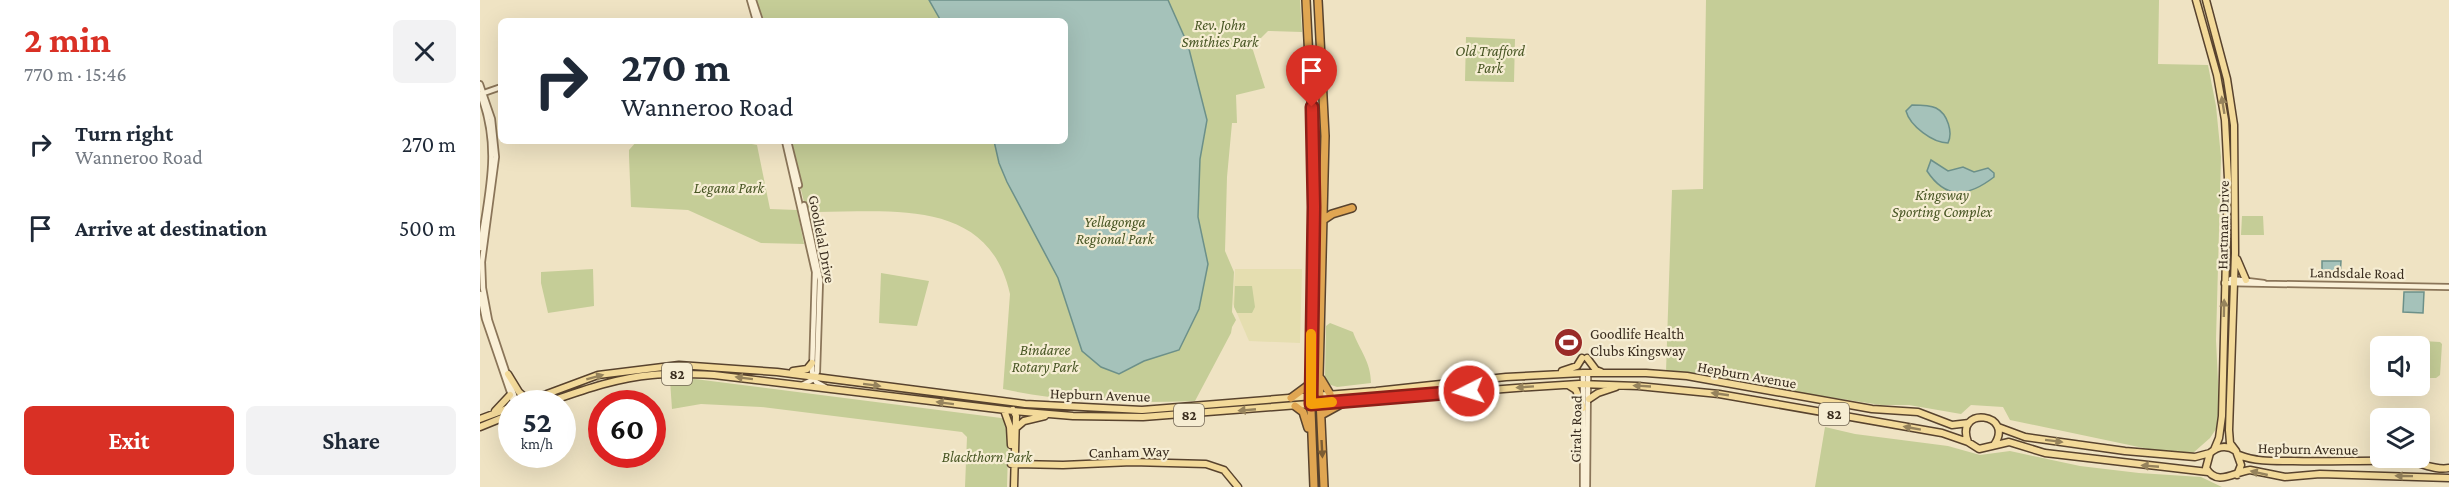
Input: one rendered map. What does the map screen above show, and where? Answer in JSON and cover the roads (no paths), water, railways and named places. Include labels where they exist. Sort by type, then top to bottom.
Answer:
[{"type":"highway","points":[[1306,0],[1313,140],[1310,400],[1314,487]]},
{"type":"highway","points":[[1307,9],[1310,4],[1318,1],[1325,136],[1319,377],[1324,487]]},
{"type":"highway","points":[[1313,140],[1317,155],[1319,196],[1324,207]]},
{"type":"highway","points":[[1313,268],[1317,261],[1318,213],[1324,207]]},
{"type":"highway","points":[[1323,220],[1332,214],[1352,208]]},
{"type":"highway","points":[[1311,338],[1316,337],[1316,324],[1321,316]]},
{"type":"highway","points":[[1319,377],[1330,394]]},
{"type":"highway","points":[[1291,398],[1310,384]]},
{"type":"highway","points":[[1321,415],[1341,404],[1356,400]]},
{"type":"highway","points":[[1295,406],[1303,412],[1311,433]]},
{"type":"main road","name":"Hartman Drive","points":[[2196,0],[2217,75],[2225,120],[2228,179],[2222,416],[2219,438],[2212,452]]},
{"type":"main road","name":"Hartman Drive","points":[[2206,0],[2227,79],[2233,112],[2236,164],[2235,253],[2229,430],[2230,443],[2237,453]]},
{"type":"main road","points":[[2235,253],[2239,269],[2246,280]]},
{"type":"main road","points":[[1552,374],[1577,366],[1585,358],[1596,370],[1605,373]]},
{"type":"main road","points":[[777,372],[801,371],[812,363]]},
{"type":"main road","name":"Hepburn Avenue","points":[[556,390],[598,375],[679,364],[777,372],[1025,404],[1142,410],[1291,398],[1356,400],[1568,385],[1623,385],[1719,394],[1942,433],[1968,442]]},
{"type":"main road","points":[[508,374],[518,390]]},
{"type":"main road","name":"Hepburn Avenue","points":[[1320,399],[1330,394],[1552,374],[1688,376],[1872,409],[1918,412],[1952,425],[1969,423]]},
{"type":"main road","name":"Hepburn Avenue","points":[[576,393],[603,384],[652,375],[714,375],[1048,415],[1143,417],[1295,406],[1310,400]]},
{"type":"main road","points":[[1568,385],[1576,390],[1583,408]]},
{"type":"main road","points":[[1588,399],[1598,393],[1623,385]]},
{"type":"main road","points":[[1000,401],[1014,411],[1016,429],[1012,466]]},
{"type":"main road","points":[[1014,411],[1025,404]]},
{"type":"main road","points":[[489,415],[498,409]]},
{"type":"main road","points":[[1004,410],[1010,427],[1012,487]]},
{"type":"main road","name":"Hepburn Avenue","points":[[480,419],[498,411]]},
{"type":"main road","points":[[1011,445],[1014,411]]},
{"type":"main road","points":[[1016,429],[1024,421],[1048,415]]},
{"type":"main road","name":"82","points":[[1969,423],[1974,418],[1985,417],[1992,420],[1998,427],[2025,437],[2125,451],[2195,457],[2227,447],[2237,453]]},
{"type":"main road","points":[[480,427],[498,420]]},
{"type":"main road","points":[[1968,442],[1966,436],[1969,423]]},
{"type":"main road","points":[[1994,445],[1998,437],[1998,427]]},
{"type":"main road","name":"82","points":[[1968,442],[1979,450],[2009,442],[2045,453],[2208,472],[2219,481],[2226,481],[2237,475]]},
{"type":"main road","points":[[2208,472],[2206,463],[2212,452]]},
{"type":"main road","points":[[2237,453],[2241,465],[2237,475]]},
{"type":"main road","name":"Hepburn Avenue","points":[[2237,453],[2250,460],[2406,461],[2437,468],[2449,468]]},
{"type":"main road","name":"Canham Way","points":[[1012,466],[1132,462],[1206,464],[1224,470],[1236,487]]},
{"type":"main road","name":"Hepburn Avenue","points":[[2237,475],[2250,470],[2285,477],[2320,474],[2449,478]]},
{"type":"street","points":[[752,0],[757,18]]},
{"type":"street","points":[[481,91],[498,86]]},
{"type":"street","points":[[480,248],[493,164],[489,123],[481,91]]},
{"type":"street","points":[[481,91],[492,119],[496,157],[483,252],[483,288],[489,320],[512,390]]},
{"type":"street","name":"Goollelal Drive","points":[[788,144],[815,272],[812,363],[814,377]]},
{"type":"street","name":"Goollelal Drive","points":[[788,144],[819,274],[817,372],[814,377]]},
{"type":"street","name":"Landsdale Road","points":[[2224,281],[2449,287]]},
{"type":"street","name":"Landsdale Road","points":[[2234,281],[2264,283]]},
{"type":"street","points":[[480,294],[485,319],[509,390]]},
{"type":"street","name":"Giralt Road","points":[[1585,487],[1583,408],[1586,373]]},
{"type":"street","points":[[802,385],[814,377],[818,384],[827,388]]},
{"type":"street","name":"Giralt Road","points":[[1585,487],[1588,399],[1586,384]]},
{"type":"water","points":[[929,0],[1168,0],[1188,45],[1207,120],[1200,159],[1198,217],[1208,264],[1199,309],[1179,350],[1144,361],[1119,374],[1101,367],[1082,351],[1058,278],[999,163],[995,144],[1068,144],[1068,18],[939,18]]},
{"type":"water","points":[[1912,105],[1931,106],[1944,115],[1950,134],[1948,143],[1929,137],[1917,128],[1906,111]]},
{"type":"water","points":[[1931,160],[1948,171],[1963,167],[1974,172],[1988,168],[1994,173],[1994,177],[1966,192],[1950,191],[1942,187],[1927,171]]},
{"type":"water","points":[[2322,261],[2341,261],[2340,278],[2322,278]]},
{"type":"water","points":[[2404,292],[2424,292],[2423,313],[2403,312]]},
{"type":"place","name":"Goodlife Health Clubs Kingsway","points":[[1569,343]]},
{"type":"park label","name":"Rev. John Smithies Park","points":[[1220,34]]},
{"type":"park label","name":"Old Trafford Park","points":[[1490,60]]},
{"type":"park label","name":"Legana Park","points":[[729,188]]},
{"type":"park label","name":"Kingsway Sporting Complex","points":[[1942,204]]},
{"type":"park label","name":"Yellagonga Regional Park","points":[[1115,230]]},
{"type":"park label","name":"Bindaree Rotary Park","points":[[1045,358]]},
{"type":"park label","name":"Blackthorn Park","points":[[987,457]]}]
